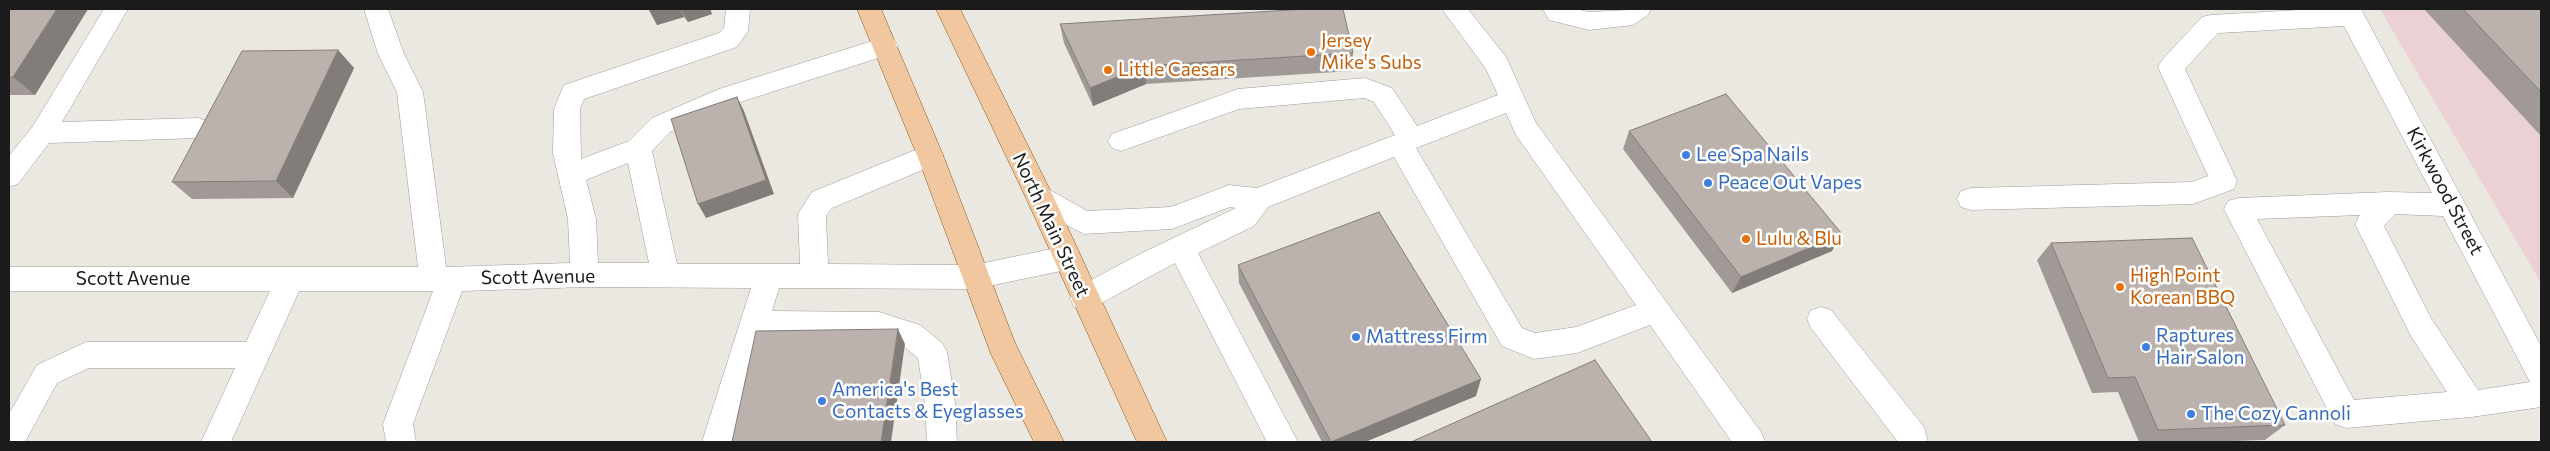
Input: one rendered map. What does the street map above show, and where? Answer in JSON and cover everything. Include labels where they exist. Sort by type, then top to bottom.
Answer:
[{"type":"main road","points":[[869,9],[930,155],[1001,345],[1049,442]]},
{"type":"main road","name":"North Main Street","points":[[948,9],[1040,198],[1084,298],[1152,442]]},
{"type":"street","points":[[9,176],[42,133],[116,9]]},
{"type":"street","points":[[376,9],[391,54],[410,92],[443,279],[398,424],[401,442]]},
{"type":"street","points":[[585,275],[582,219],[566,153],[567,109],[573,92],[728,40],[736,31],[738,9]]},
{"type":"street","points":[[1454,9],[1497,64],[1525,128],[1750,442]]},
{"type":"street","points":[[1554,9],[1558,14],[1590,21],[1624,18],[1639,9]]},
{"type":"street","points":[[2350,13],[2211,24],[2171,67],[2238,209],[2346,414],[2471,404],[2541,394]]},
{"type":"street","name":"Kirkwood Street","points":[[2350,13],[2541,374]]},
{"type":"street","points":[[571,174],[638,148],[661,125],[728,96],[885,46]]},
{"type":"street","points":[[1121,141],[1238,99],[1365,88],[1383,95],[1512,337],[1534,346],[1577,340],[1656,310]]},
{"type":"street","points":[[1040,198],[1084,222],[1172,218],[1229,196],[1258,199],[1512,100]]},
{"type":"street","points":[[42,133],[198,128]]},
{"type":"street","points":[[638,148],[666,276]]},
{"type":"street","points":[[814,276],[812,214],[822,200],[930,155]]},
{"type":"street","points":[[1971,199],[2193,193],[2224,181]]},
{"type":"street","points":[[1084,298],[1244,218],[1258,199]]},
{"type":"street","points":[[2238,209],[2388,203],[2452,205]]},
{"type":"street","points":[[2388,203],[2369,224],[2421,327],[2471,404]]},
{"type":"street","points":[[1181,248],[1281,442]]},
{"type":"street","name":"Scott Avenue","points":[[9,279],[443,279],[585,275],[974,277],[1066,258]]},
{"type":"street","points":[[717,442],[769,276]]},
{"type":"street","points":[[216,442],[290,279]]},
{"type":"street","points":[[1821,319],[1913,437],[1913,442]]},
{"type":"street","points":[[755,323],[879,325],[910,334],[932,352],[940,403],[942,442]]},
{"type":"street","points":[[15,431],[47,374],[86,355],[255,355]]},
{"type":"shaded area","points":[[2380,9],[2541,9],[2541,283]]},
{"type":"building","points":[[9,9],[57,9],[13,77],[9,77]]},
{"type":"building","points":[[1307,9],[1343,9],[1353,53],[1144,66],[1090,88],[1060,24]]},
{"type":"building","points":[[2463,9],[2541,9],[2541,92]]},
{"type":"building","points":[[338,50],[276,181],[172,182],[242,51]]},
{"type":"building","points":[[1726,94],[1842,234],[1741,277],[1629,131]]},
{"type":"building","points":[[737,97],[766,180],[698,204],[671,119]]},
{"type":"building","points":[[1379,212],[1481,379],[1331,442],[1238,265]]},
{"type":"building","points":[[2192,238],[2285,425],[2158,430],[2135,377],[2108,378],[2051,243]]},
{"type":"building","points":[[898,329],[881,442],[732,442],[756,331]]},
{"type":"building","points":[[1595,360],[1652,442],[1411,442]]},
{"type":"place","name":"Jersey Mike's Subs","points":[[1311,52]]},
{"type":"place","name":"Little Caesars","points":[[1108,70]]},
{"type":"place","name":"Lee Spa Nails","points":[[1686,155]]},
{"type":"place","name":"Peace Out Vapes","points":[[1708,183]]},
{"type":"place","name":"Lulu & Blu","points":[[1746,239]]},
{"type":"place","name":"High Point Korean BBQ","points":[[2120,287]]},
{"type":"place","name":"Mattress Firm","points":[[1356,337]]},
{"type":"place","name":"Raptures Hair Salon","points":[[2146,347]]},
{"type":"place","name":"America's Best Contacts & Eyeglasses","points":[[822,401]]},
{"type":"place","name":"The Cozy Cannoli","points":[[2191,414]]}]
